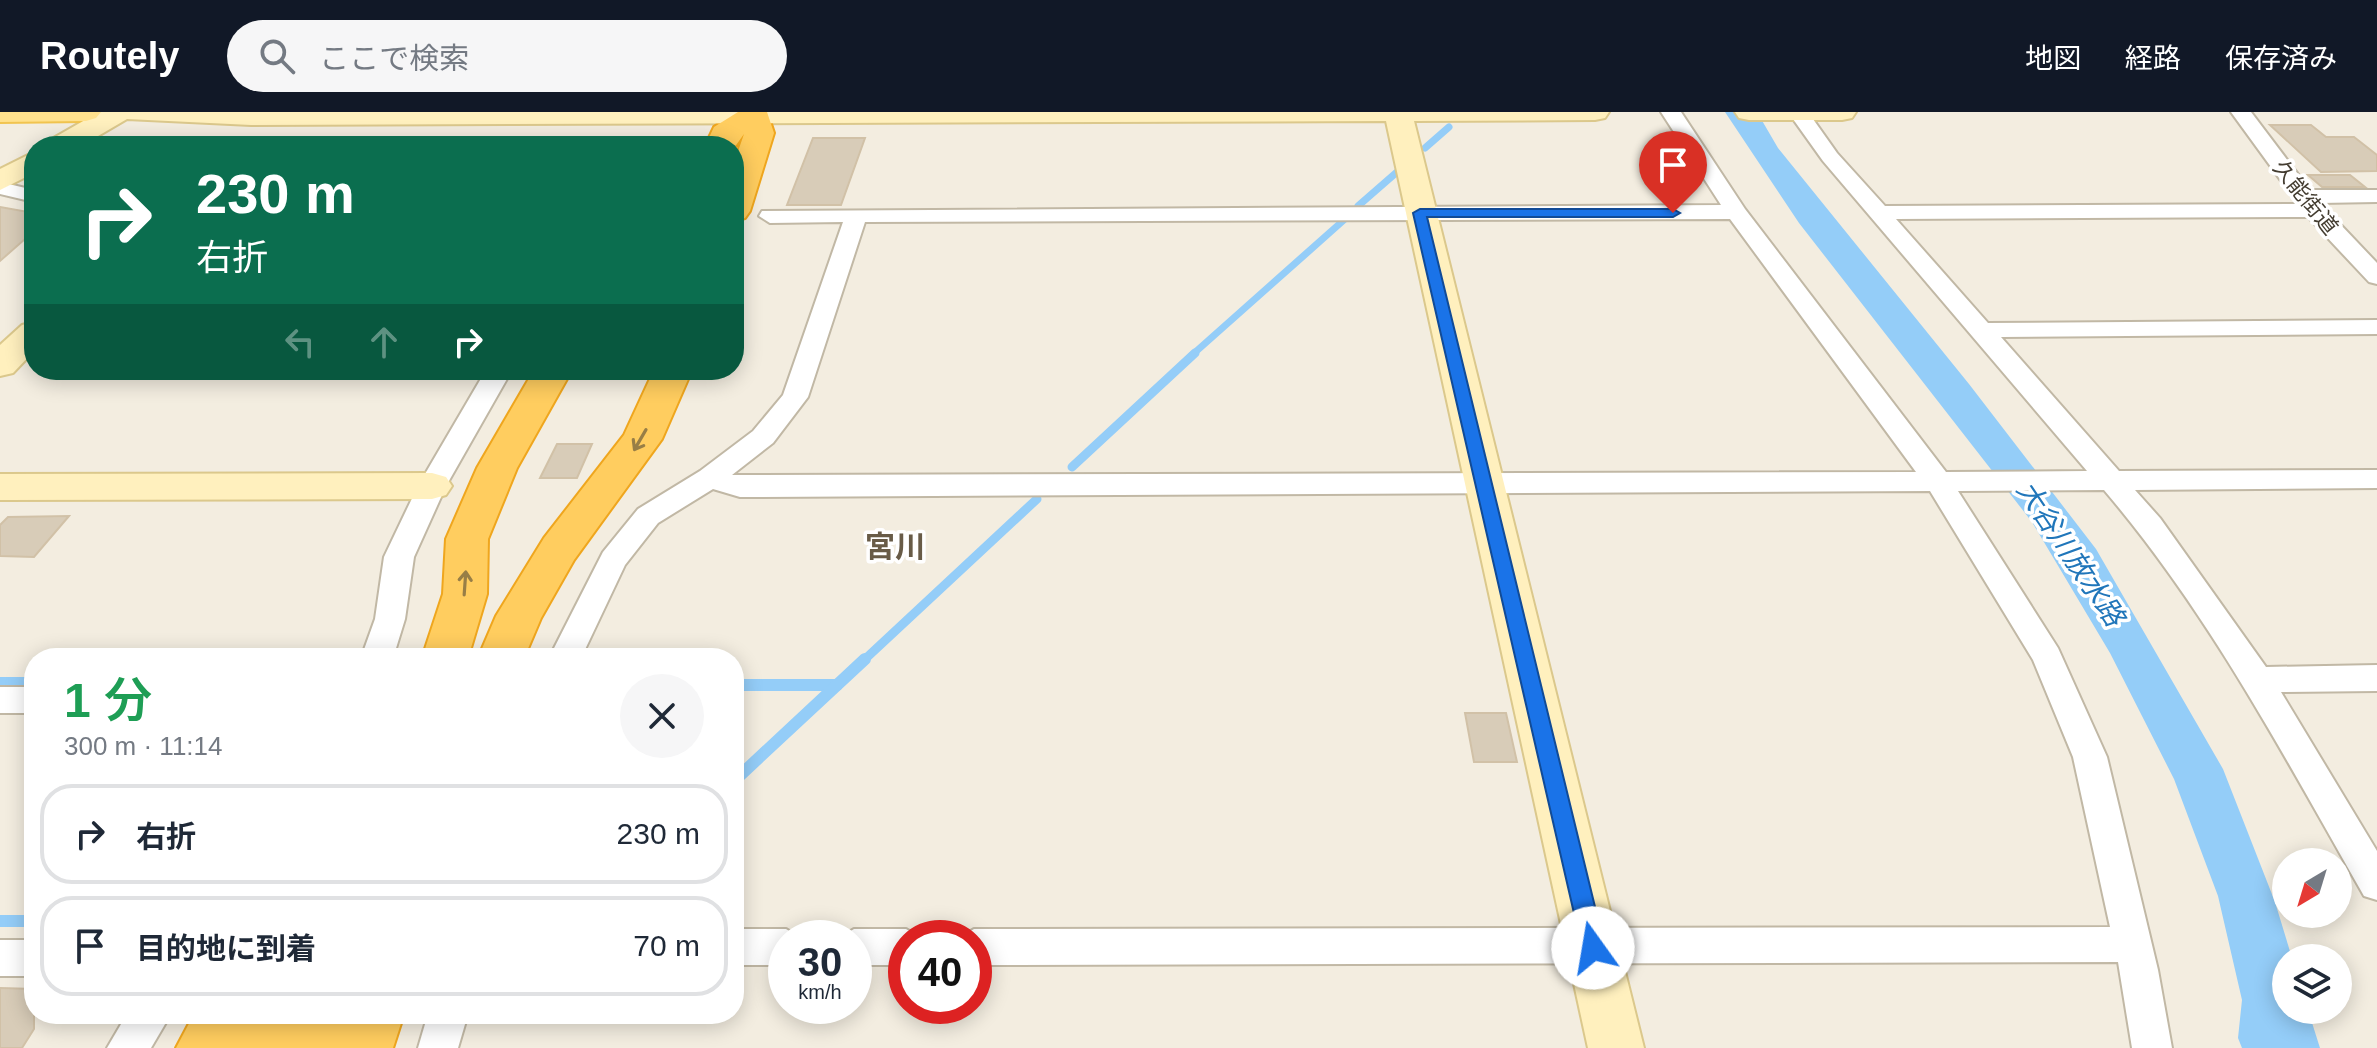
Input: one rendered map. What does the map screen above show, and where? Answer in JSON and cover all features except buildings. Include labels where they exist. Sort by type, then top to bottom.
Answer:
[{"type":"highway","points":[[724,136],[754,114],[759,133],[744,180]]},
{"type":"highway","points":[[448,648],[465,594],[467,539],[497,468],[547,380]]},
{"type":"highway","points":[[505,648],[519,616],[559,549],[642,439],[669,380]]},
{"type":"highway","points":[[205,1048],[221,1024]]},
{"type":"highway","points":[[254,1048],[266,1024]]},
{"type":"highway","points":[[312,1048],[324,1024]]},
{"type":"highway","points":[[364,1048],[372,1024]]},
{"type":"main road","points":[[0,113],[86,112]]},
{"type":"street","points":[[77,136],[119,112]]},
{"type":"street","points":[[131,112],[1595,112]]},
{"type":"street","points":[[1671,112],[1736,212],[1937,480],[2047,657],[2090,757],[2152,1048]]},
{"type":"street","points":[[1749,112],[1842,112]]},
{"type":"street","points":[[1798,112],[1830,157],[2115,481],[2194,583],[2256,680],[2377,884]]},
{"type":"street","name":"久能街道","points":[[2241,112],[2309,203],[2377,277]]},
{"type":"street","points":[[1397,113],[1616,1048]]},
{"type":"street","points":[[232,136],[253,114]]},
{"type":"street","points":[[0,181],[24,167]]},
{"type":"street","points":[[0,188],[24,194]]},
{"type":"street","points":[[1880,213],[2309,203],[2377,196]]},
{"type":"street","points":[[770,216],[1736,212]]},
{"type":"street","points":[[570,648],[613,560],[648,516],[710,478],[763,437],[795,397],[856,216]]},
{"type":"street","points":[[1982,330],[2377,327]]},
{"type":"street","points":[[0,365],[24,342]]},
{"type":"street","points":[[380,648],[390,619],[399,557],[432,486],[493,380]]},
{"type":"street","points":[[710,478],[740,487],[2377,479]]},
{"type":"street","points":[[0,487],[432,486]]},
{"type":"street","points":[[2256,680],[2377,678]]},
{"type":"street","points":[[0,700],[24,700]]},
{"type":"street","points":[[992,947],[1593,948],[2132,944]]},
{"type":"street","points":[[744,947],[768,947]]},
{"type":"street","points":[[0,958],[24,958]]},
{"type":"street","points":[[127,1048],[144,1024]]},
{"type":"street","points":[[438,1048],[445,1024]]},
{"type":"water","name":"大谷川放水路","points":[[1725,112],[1757,112],[1778,148],[1969,384],[2096,549],[2223,769],[2272,894],[2272,928],[2283,928],[2288,944],[2272,944],[2272,1024],[2312,1024],[2320,1048],[2242,1048],[2238,1038],[2242,1000],[2218,896],[2174,779],[2110,653],[2032,522],[1799,223]]},
{"type":"waterway","points":[[1425,148],[1449,127]]},
{"type":"waterway","points":[[1358,206],[1397,172]]},
{"type":"waterway","points":[[1192,355],[1345,219]]},
{"type":"waterway","points":[[1072,467],[1195,353]]},
{"type":"waterway","points":[[863,661],[1037,499]]},
{"type":"waterway","points":[[744,772],[865,659]]},
{"type":"waterway","points":[[0,683],[24,683]]},
{"type":"waterway","points":[[744,685],[837,685]]},
{"type":"waterway","points":[[0,921],[24,921]]},
{"type":"district","name":"宮川","points":[[895,547]]},
{"type":"route","points":[[1593,948],[1420,213],[1673,213]]}]
